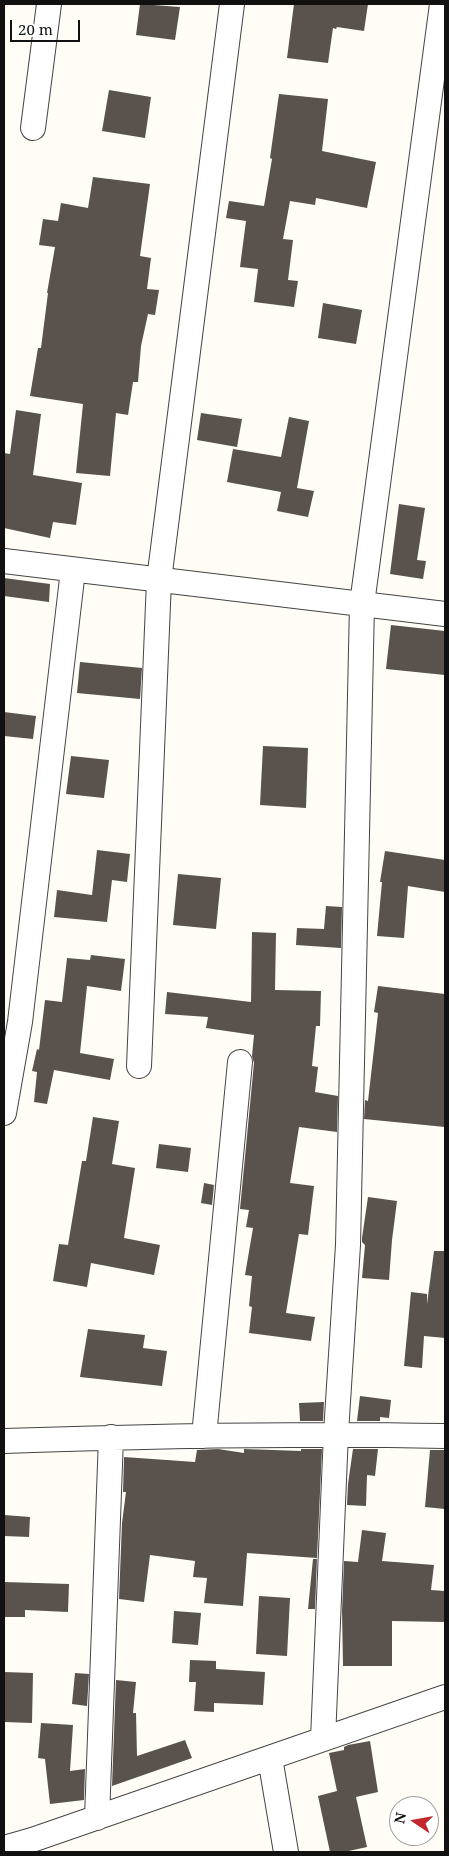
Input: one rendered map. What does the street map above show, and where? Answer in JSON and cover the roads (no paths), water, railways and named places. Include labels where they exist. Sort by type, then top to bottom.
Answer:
[{"type":"street","points":[[33,128],[49,4]]},
{"type":"street","points":[[139,1066],[159,580],[232,4]]},
{"type":"street","points":[[324,1739],[336,1433],[348,1245],[362,604],[442,4]]},
{"type":"street","points":[[4,562],[445,614]]},
{"type":"street","points":[[4,1113],[20,1022],[73,570]]},
{"type":"street","points":[[204,1436],[240,1062]]},
{"type":"street","points":[[4,1441],[336,1433],[445,1436]]},
{"type":"street","points":[[96,1818],[111,1437]]},
{"type":"street","points":[[4,1848],[33,1846],[96,1818],[445,1697]]},
{"type":"street","points":[[270,1758],[286,1852]]}]
